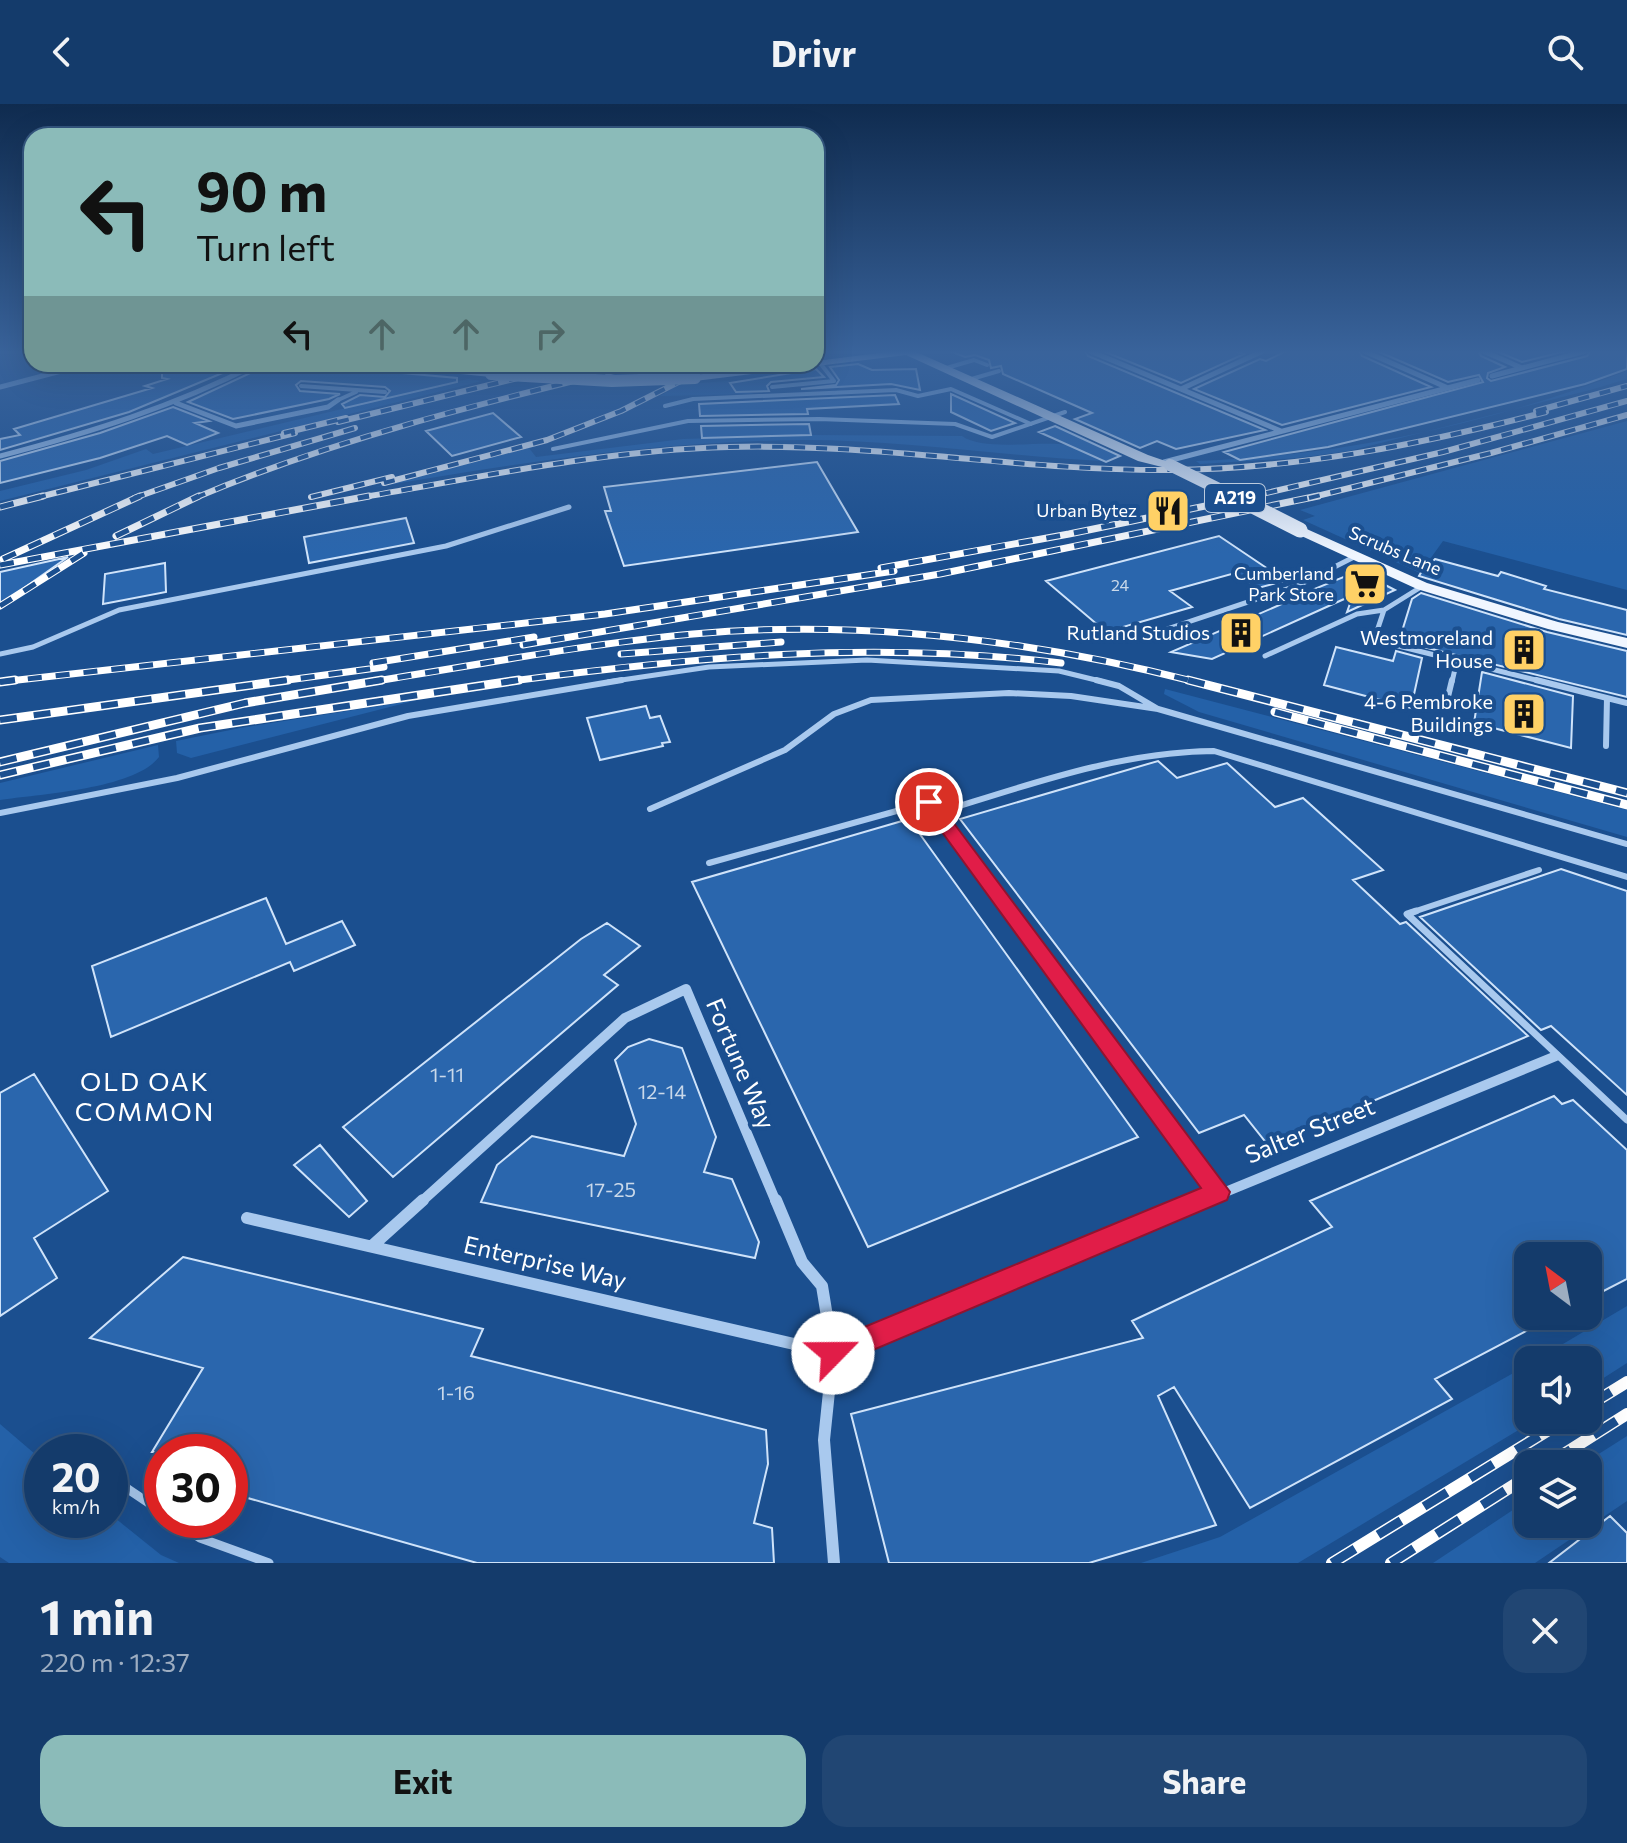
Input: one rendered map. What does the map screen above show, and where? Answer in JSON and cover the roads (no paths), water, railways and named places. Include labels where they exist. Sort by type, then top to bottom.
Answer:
[{"type":"main road","name":"Scrubs Lane","points":[[1069,419],[1143,458],[1164,463],[1422,586],[1554,626],[1627,643]]},
{"type":"street","points":[[0,456],[128,419]]},
{"type":"street","points":[[218,419],[236,426],[269,419]]},
{"type":"street","points":[[1253,419],[1282,431]]},
{"type":"street","points":[[1164,463],[1328,419]]},
{"type":"street","points":[[929,802],[1218,1192]]},
{"type":"street","name":"Fortune Way","points":[[372,1246],[625,1018],[686,989],[802,1262],[822,1286],[833,1353]]},
{"type":"street","name":"Salter Street","points":[[833,1353],[1218,1192],[1556,1056]]},
{"type":"street","name":"Enterprise Way","points":[[247,1218],[833,1353]]},
{"type":"street","points":[[833,1353],[824,1440],[834,1563]]},
{"type":"lane","points":[[553,449],[688,421],[813,419]]},
{"type":"lane","points":[[821,419],[955,424],[988,437],[1045,419]]},
{"type":"lane","points":[[1020,419],[1031,424]]},
{"type":"lane","points":[[0,654],[33,647],[119,610],[446,546],[569,507]]},
{"type":"lane","points":[[1161,631],[1299,585],[1356,556]]},
{"type":"lane","points":[[1265,656],[1357,614],[1384,610],[1422,586]]},
{"type":"lane","points":[[1384,610],[1374,640],[1627,703]]},
{"type":"lane","points":[[0,813],[177,778],[335,733],[423,713],[709,667],[867,660],[1059,671],[1119,686],[1158,709]]},
{"type":"lane","points":[[1446,705],[1457,660]]},
{"type":"lane","points":[[650,809],[785,750],[834,714],[871,700],[1009,693],[1071,696],[1158,709],[1627,844]]},
{"type":"lane","points":[[1606,746],[1607,698]]},
{"type":"lane","points":[[937,813],[1134,756],[1184,749],[1214,751],[1627,877]]},
{"type":"lane","points":[[709,863],[929,802]]},
{"type":"lane","points":[[1539,870],[1407,914],[1627,1120]]},
{"type":"lane","points":[[200,1538],[269,1563]]},
{"type":"railway","points":[[284,433],[342,419]]},
{"type":"railway","points":[[338,422],[350,419]]},
{"type":"railway","points":[[195,498],[304,457],[430,419]]},
{"type":"railway","points":[[384,483],[547,440],[600,419]]},
{"type":"railway","points":[[368,496],[589,459],[729,447],[840,449],[1115,469],[1218,469],[1360,453],[1516,419]]},
{"type":"railway","points":[[1251,497],[1443,452],[1562,419]]},
{"type":"railway","points":[[1312,497],[1612,419]]},
{"type":"railway","points":[[134,498],[219,468],[355,428]]},
{"type":"railway","points":[[43,496],[295,433]]},
{"type":"railway","points":[[311,497],[392,477]]},
{"type":"railway","points":[[0,507],[43,496]]},
{"type":"railway","points":[[35,498],[43,496]]},
{"type":"railway","points":[[3,559],[140,496]]},
{"type":"railway","points":[[116,536],[199,496]]},
{"type":"railway","points":[[0,565],[368,496]]},
{"type":"railway","points":[[358,498],[368,496]]},
{"type":"railway","points":[[1312,497],[1318,496]]},
{"type":"railway","points":[[881,568],[1251,497]]},
{"type":"railway","points":[[1245,498],[1251,497]]},
{"type":"railway","points":[[523,645],[940,574],[1312,497]]},
{"type":"railway","points":[[0,606],[84,553]]},
{"type":"railway","points":[[15,680],[0,682],[605,614],[894,571]]},
{"type":"railway","points":[[373,681],[653,638],[756,630],[820,629],[1009,644],[1192,681]]},
{"type":"railway","points":[[373,663],[534,637]]},
{"type":"railway","points":[[621,654],[781,642]]},
{"type":"railway","points":[[513,681],[644,665],[782,654],[920,653],[1061,663]]},
{"type":"railway","points":[[273,682],[384,667]]},
{"type":"railway","points":[[0,720],[288,680]]},
{"type":"railway","points":[[373,681],[382,680]]},
{"type":"railway","points":[[513,681],[519,680]]},
{"type":"railway","points":[[1188,680],[1192,681]]},
{"type":"railway","points":[[0,762],[245,703],[373,681]]},
{"type":"railway","points":[[0,775],[200,728],[513,681]]},
{"type":"railway","points":[[504,682],[513,681]]},
{"type":"railway","points":[[1192,681],[1627,793]]},
{"type":"railway","points":[[1275,712],[1627,805]]},
{"type":"railway","points":[[1602,1397],[1627,1382]]},
{"type":"railway","points":[[1570,1450],[1627,1414]]},
{"type":"railway","points":[[1332,1563],[1542,1434]]},
{"type":"railway","points":[[1391,1563],[1514,1485]]},
{"type":"place","name":"Urban Bytez","points":[[1168,511]]},
{"type":"place","name":"Cumberland Park Store","points":[[1365,584]]},
{"type":"place","name":"Rutland Studios","points":[[1241,633]]},
{"type":"place","name":"Westmoreland House","points":[[1524,650]]},
{"type":"place","name":"4-6 Pembroke Buildings","points":[[1524,714]]},
{"type":"district","name":"OLD OAK COMMON","points":[[145,1097]]}]
